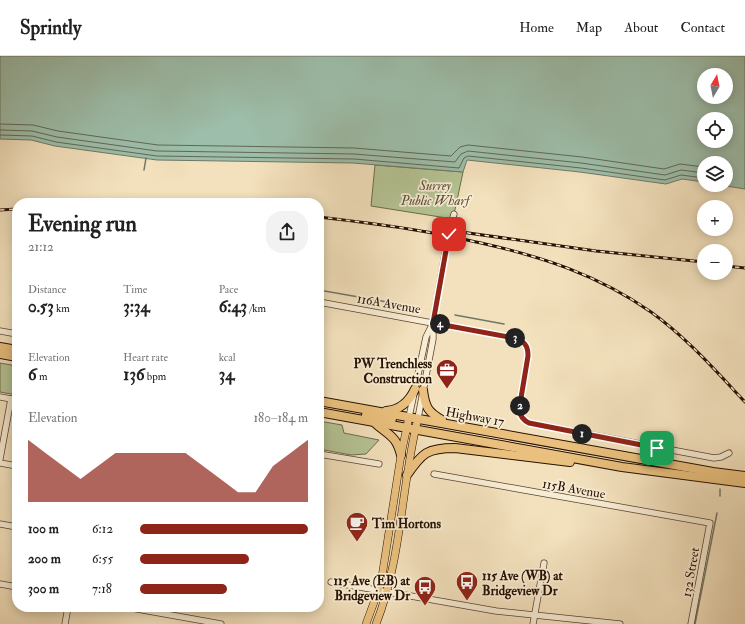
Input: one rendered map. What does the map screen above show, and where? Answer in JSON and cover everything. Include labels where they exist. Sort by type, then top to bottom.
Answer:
[{"type":"highway","points":[[0,347],[12,349]]},
{"type":"highway","points":[[0,354],[12,356]]},
{"type":"highway","points":[[380,412],[392,410],[403,405],[419,390],[429,410],[448,424]]},
{"type":"highway","name":"Highway 17","points":[[324,402],[380,412],[410,424]]},
{"type":"highway","points":[[324,408],[410,424]]},
{"type":"highway","name":"Highway 17","points":[[324,413],[374,422],[410,424],[622,467],[745,483]]},
{"type":"highway","name":"Highway 17","points":[[410,424],[418,418],[698,469],[745,476]]},
{"type":"highway","points":[[374,422],[393,437],[402,455]]},
{"type":"highway","points":[[407,475],[422,455],[431,450],[441,448],[454,448],[548,460],[622,467]]},
{"type":"main road","points":[[366,624],[378,590],[402,455],[410,424]]},
{"type":"main road","points":[[376,624],[388,592],[404,503],[410,424]]},
{"type":"street","points":[[410,424],[433,339],[433,323],[449,230],[454,214]]},
{"type":"street","name":"116A Avenue","points":[[324,303],[519,339],[524,342],[528,348],[519,410],[520,416],[524,421],[529,423],[714,458],[721,457],[729,453]]},
{"type":"street","points":[[0,331],[12,333]]},
{"type":"street","points":[[418,418],[419,390]]},
{"type":"street","points":[[0,397],[12,400]]},
{"type":"street","points":[[0,458],[12,408]]},
{"type":"street","points":[[324,455],[379,464]]},
{"type":"street","points":[[0,463],[12,465]]},
{"type":"street","name":"115B Avenue","points":[[434,474],[710,523]]},
{"type":"street","name":"132 Street","points":[[691,624],[710,523]]},
{"type":"street","points":[[0,524],[12,526]]},
{"type":"street","points":[[533,624],[544,562]]},
{"type":"street","points":[[331,582],[458,605],[534,616],[620,624]]},
{"type":"street","points":[[0,584],[12,587]]},
{"type":"street","points":[[65,624],[67,612]]},
{"type":"street","points":[[154,612],[221,624]]},
{"type":"green space","name":"Surrey Public Wharf","points":[[375,165],[463,172],[453,219],[371,206]]},
{"type":"green space","points":[[0,363],[12,365],[12,394],[0,392]]},
{"type":"green space","points":[[324,422],[342,425],[344,433],[379,440],[366,454],[351,455],[324,450]]},
{"type":"water","points":[[0,56],[745,56],[745,189],[733,187],[733,156],[697,156],[697,181],[682,179],[666,184],[580,172],[467,160],[463,172],[353,163],[157,160],[55,146],[31,140],[0,139]]},
{"type":"waterway","points":[[144,170],[146,158]]},
{"type":"waterway","points":[[324,291],[421,308]]},
{"type":"waterway","points":[[455,315],[504,324]]},
{"type":"waterway","points":[[720,489],[720,496]]},
{"type":"waterway","points":[[695,624],[717,513]]},
{"type":"railway","points":[[0,210],[12,209]]},
{"type":"railway","points":[[324,218],[408,229],[504,248],[548,261],[590,278],[631,299],[664,322],[700,355],[745,402]]},
{"type":"railway","points":[[440,229],[596,251],[697,261]]},
{"type":"railway","points":[[733,267],[745,268]]},
{"type":"place","name":"PW Trenchless Construction","points":[[447,390]]},
{"type":"place","name":"Tim Hortons","points":[[357,542]]},
{"type":"place","name":"115 Ave (WB) at Bridgeview Dr","points":[[467,602]]},
{"type":"place","name":"115 Ave (EB) at Bridgeview Dr","points":[[425,606]]},
{"type":"route","points":[[449,234],[433,323],[519,339],[524,342],[528,348],[528,356],[519,410],[520,416],[524,421],[568,432],[657,448]]}]
